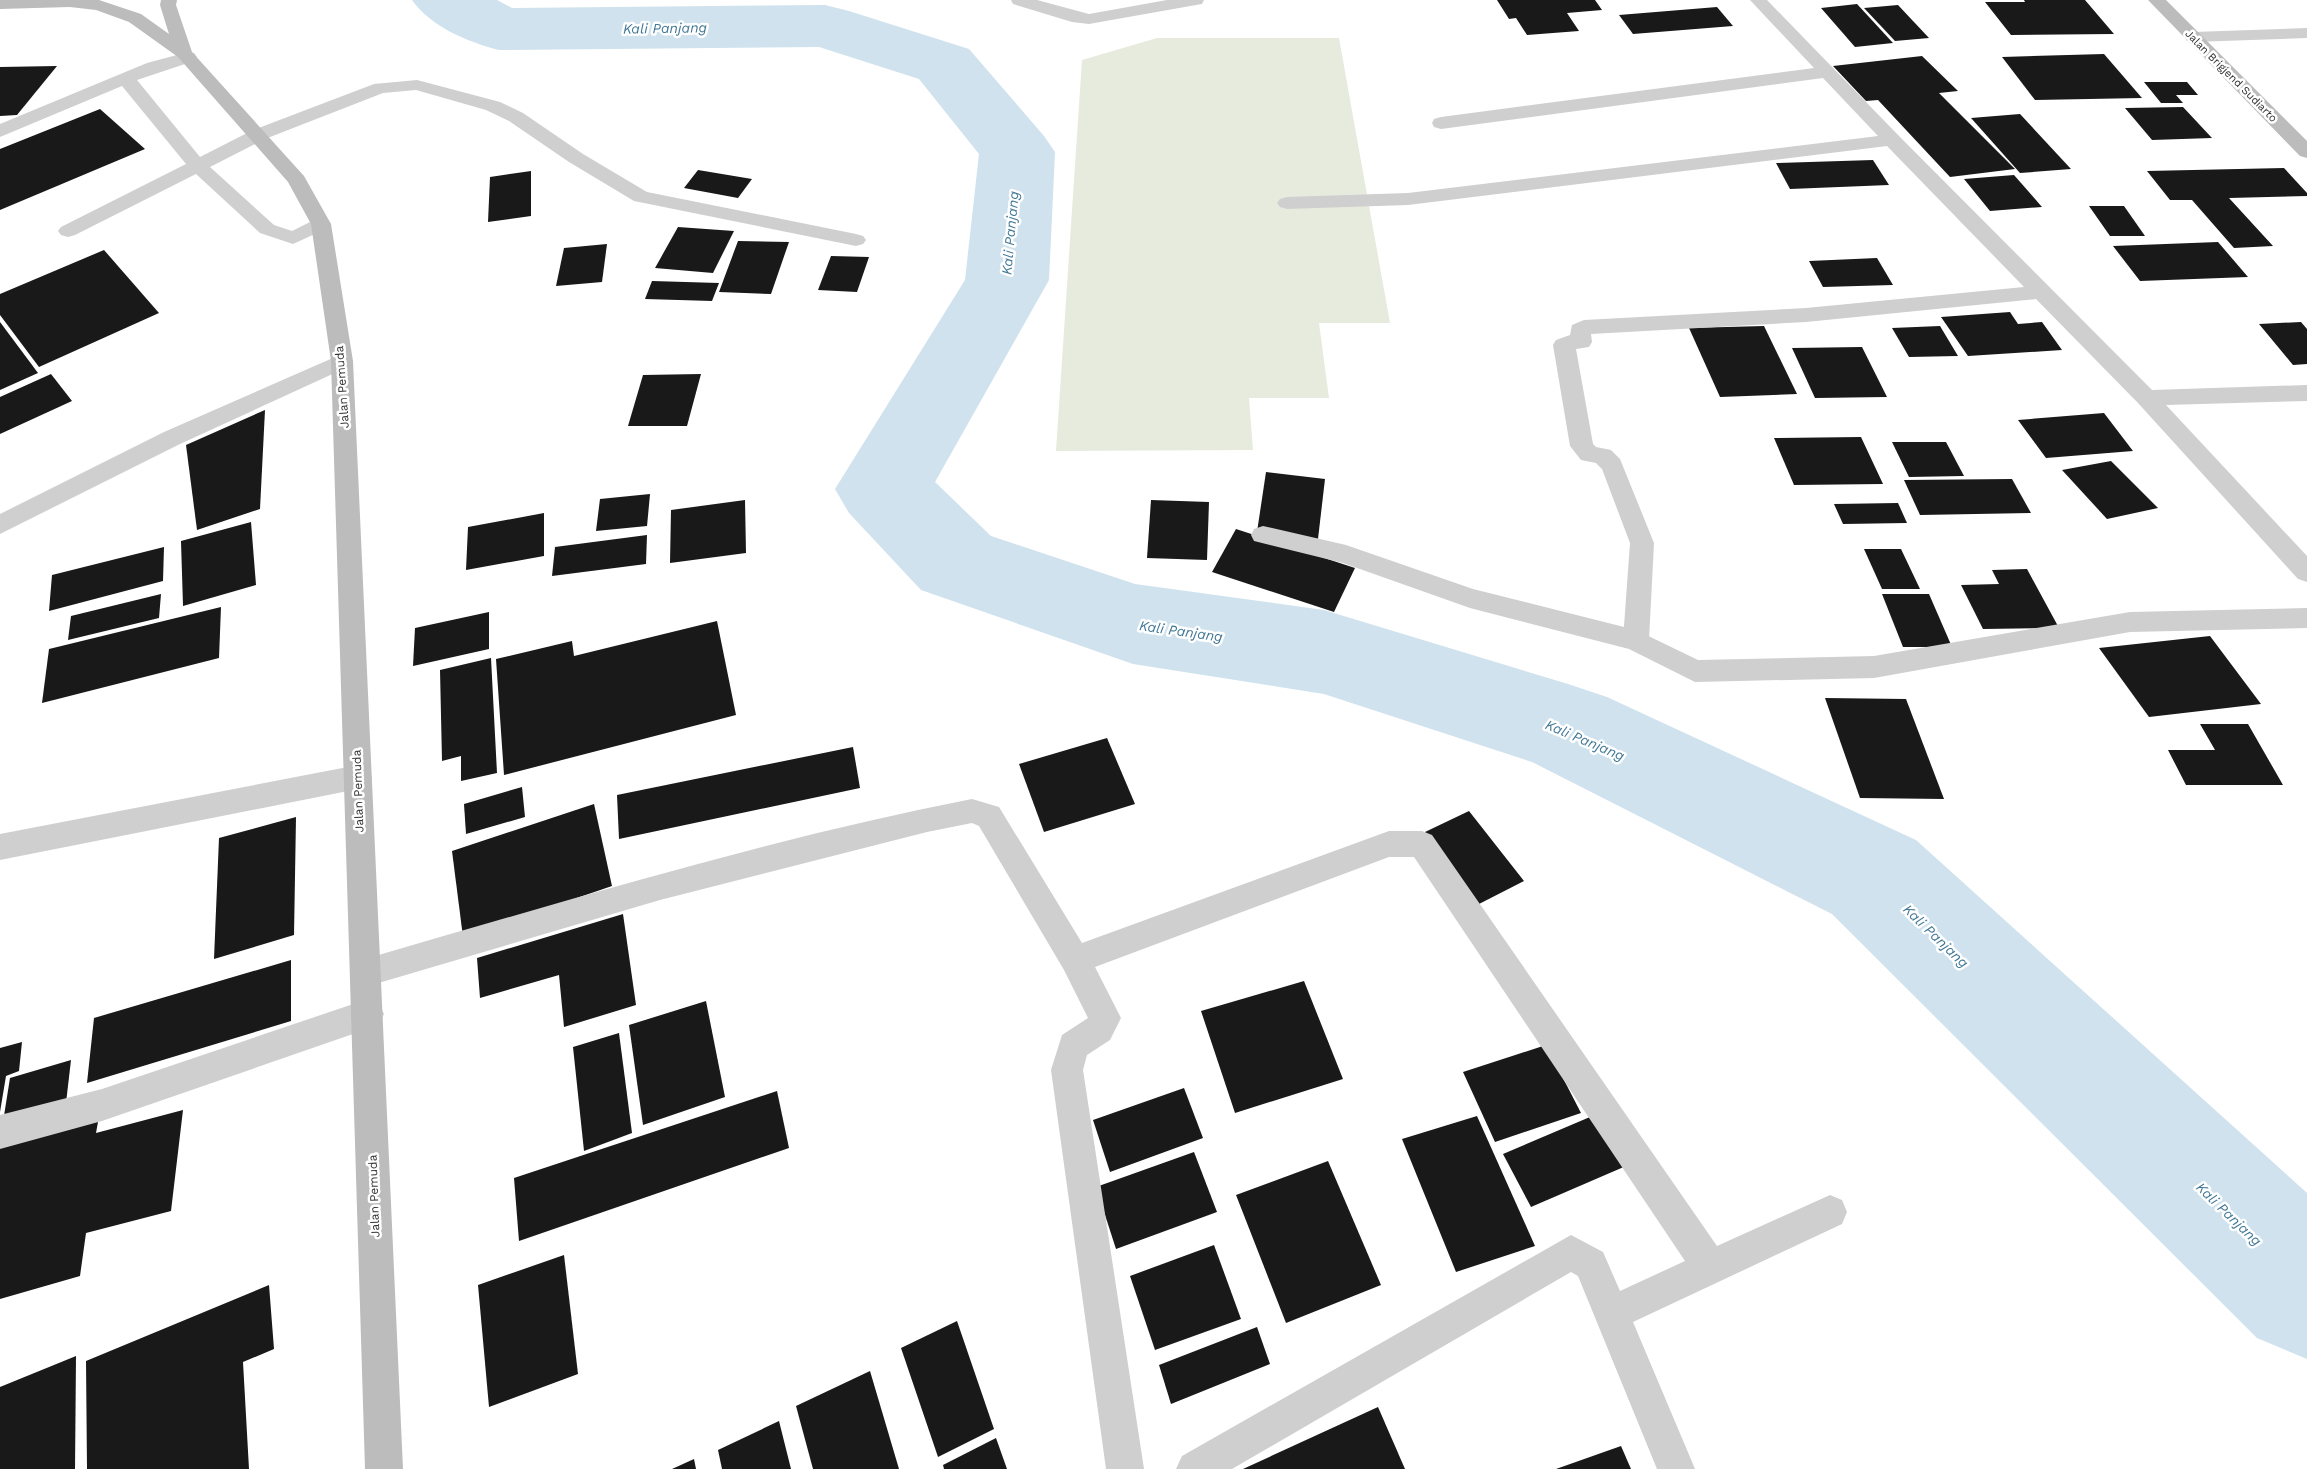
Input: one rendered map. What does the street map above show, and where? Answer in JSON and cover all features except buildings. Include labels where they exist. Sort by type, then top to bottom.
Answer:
[{"type":"main road","points":[[169,0],[168,5],[186,55]]},
{"type":"main road","name":"Jalan Brigjend Sudiarto","points":[[2156,0],[2307,152]]},
{"type":"main road","points":[[0,4],[70,2],[99,5],[136,18],[186,55]]},
{"type":"main road","name":"Jalan Pemuda","points":[[186,55],[297,180],[321,224],[342,361],[384,1469]]},
{"type":"street","points":[[1019,0],[1078,18],[1088,19],[1196,0]]},
{"type":"street","points":[[1758,0],[2040,292],[2146,398],[2307,572]]},
{"type":"street","points":[[2193,37],[2307,32]]},
{"type":"street","points":[[0,131],[186,55]]},
{"type":"street","points":[[1441,123],[1828,72]]},
{"type":"street","points":[[126,79],[199,167],[267,229],[293,238],[321,224]]},
{"type":"street","points":[[68,232],[199,167],[258,135],[380,88],[417,85],[493,106],[516,117],[576,158],[641,197],[856,240]]},
{"type":"street","points":[[1287,202],[1408,200],[1892,140]]},
{"type":"street","points":[[1636,640],[1642,543],[1612,465],[1603,456],[1589,454],[1582,446],[1564,345],[1569,342],[1581,342],[1580,330],[1584,327],[1806,315],[2040,292]]},
{"type":"street","points":[[0,525],[172,438],[342,361]]},
{"type":"street","points":[[2146,398],[2307,393]]},
{"type":"street","points":[[1263,535],[1346,554],[1470,598],[1636,640],[1695,671],[1874,667],[2130,622],[2307,618]]},
{"type":"street","points":[[0,846],[358,777]]},
{"type":"street","points":[[365,973],[660,887],[927,820],[972,811],[989,816],[1075,960],[1105,1018],[1099,1029],[1073,1046],[1067,1070],[1126,1469]]},
{"type":"street","points":[[1075,960],[1388,844],[1422,844],[1710,1268]]},
{"type":"street","points":[[0,1132],[102,1106],[368,1014]]},
{"type":"street","points":[[1612,1313],[1830,1212]]},
{"type":"street","points":[[1195,1469],[1571,1252],[1591,1264],[1676,1469]]},
{"type":"shaded area","points":[[1157,38],[1339,38],[1390,323],[1319,323],[1329,398],[1249,398],[1253,450],[1056,451],[1082,60]]},
{"type":"waterway","name":"Kali Panjang","points":[[446,0],[499,29],[825,26],[944,64],[1017,152],[1007,280],[883,489],[956,563],[1133,624],[1324,652],[1568,729],[1874,877],[2307,1288]]}]
